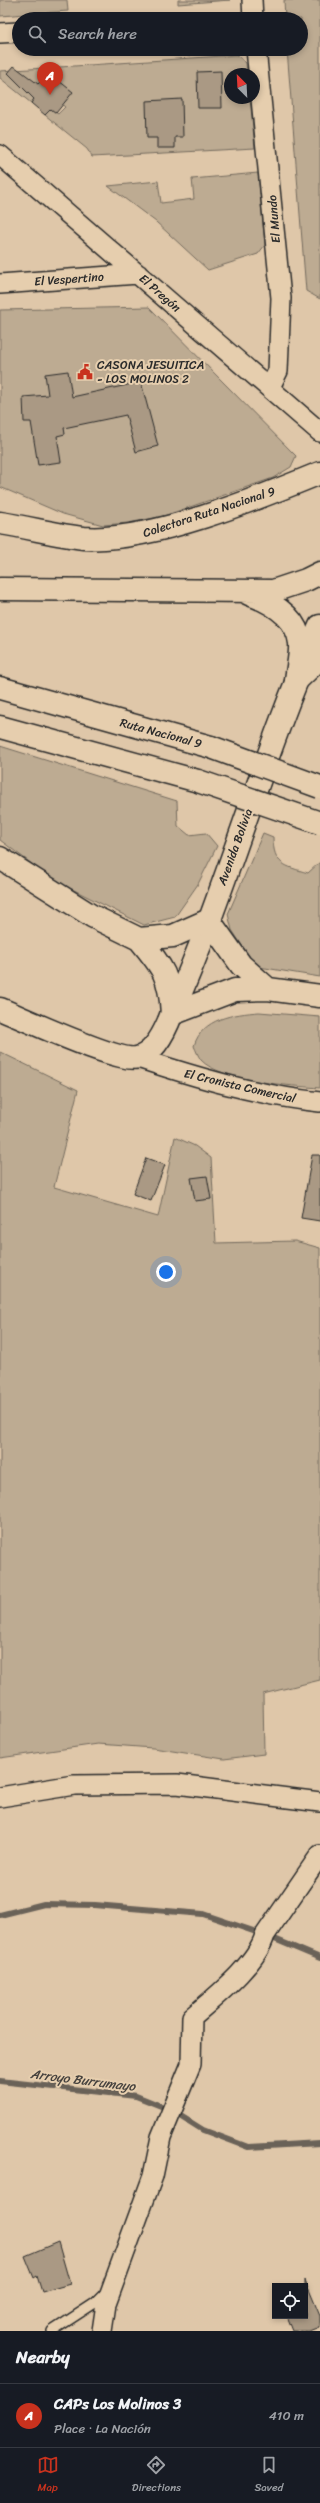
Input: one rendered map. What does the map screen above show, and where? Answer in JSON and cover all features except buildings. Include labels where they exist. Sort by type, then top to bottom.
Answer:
[{"type":"main road","name":"Colectora Ruta Nacional 9","points":[[0,523],[84,538],[135,535],[197,518],[320,473]]},
{"type":"main road","points":[[0,589],[273,591],[306,580],[320,573]]},
{"type":"main road","points":[[242,591],[278,607],[292,622],[300,643],[296,681]]},
{"type":"main road","name":"Avenida Bolivia","points":[[138,1058],[151,1051],[172,1014],[209,920],[296,681],[320,626]]},
{"type":"main road","points":[[296,681],[320,658]]},
{"type":"main road","name":"Ruta Nacional 9","points":[[0,688],[210,747],[320,787]]},
{"type":"main road","points":[[0,727],[198,781],[320,823]]},
{"type":"main road","points":[[0,858],[92,916],[138,939],[161,966],[170,987],[172,1014],[235,990],[268,989],[320,996]]},
{"type":"main road","points":[[138,939],[173,936],[209,920],[241,965],[268,989]]},
{"type":"main road","points":[[0,1009],[116,1056],[138,1058]]},
{"type":"street","points":[[252,0],[253,12]]},
{"type":"street","points":[[0,33],[12,32]]},
{"type":"street","name":"El Mundo","points":[[257,56],[281,298],[278,371],[270,387]]},
{"type":"street","name":"El Pregón","points":[[0,155],[270,387],[320,432]]},
{"type":"street","name":"El Vespertino","points":[[0,284],[138,274]]},
{"type":"street","name":"El Cronista Comercial","points":[[138,1058],[202,1080],[284,1098],[320,1102]]},
{"type":"street","points":[[0,1797],[74,1785],[177,1784],[320,1802]]},
{"type":"street","points":[[102,2331],[106,2304],[153,2176],[161,2137],[191,2064],[192,2017],[220,1993],[261,1949],[266,1936],[320,1855]]},
{"type":"lane","points":[[52,2331],[94,2303],[114,2284]]},
{"type":"shaded area","points":[[0,0],[67,0],[68,11],[12,12],[12,15],[0,16]]},
{"type":"shaded area","points":[[178,0],[230,0],[178,4]]},
{"type":"shaded area","points":[[284,0],[320,0],[320,299],[306,291],[288,56],[308,56],[308,12],[285,12]]},
{"type":"shaded area","points":[[238,56],[246,63],[246,68],[224,68],[224,104],[251,104],[255,148],[92,157],[87,149],[45,115],[51,109],[58,114],[65,107],[58,101],[65,102],[72,92],[49,73],[38,84],[35,82],[27,91],[34,99],[31,103],[0,78],[0,71]]},
{"type":"shaded area","points":[[258,173],[265,245],[258,254],[208,270],[156,222],[108,186],[158,181],[161,203],[194,199],[192,179]]},
{"type":"shaded area","points":[[149,307],[296,456],[291,467],[273,478],[164,516],[128,523],[103,525],[63,514],[0,487],[0,310]]},
{"type":"shaded area","points":[[0,746],[177,801],[178,826],[189,835],[206,833],[217,846],[198,884],[175,917],[144,925],[52,879],[0,840]]},
{"type":"shaded area","points":[[263,833],[273,837],[275,853],[278,859],[287,866],[308,873],[320,862],[320,977],[259,967],[249,956],[232,930],[228,914]]},
{"type":"shaded area","points":[[259,1012],[320,1017],[320,1088],[275,1084],[240,1078],[210,1067],[201,1060],[194,1046],[198,1037],[211,1023],[230,1016]]},
{"type":"shaded area","points":[[0,1052],[78,1090],[54,1187],[158,1217],[175,1137],[195,1146],[211,1158],[216,1243],[295,1241],[320,1248],[320,1680],[263,1694],[264,1754],[224,1759],[153,1748],[98,1744],[0,1758]]},
{"type":"waterway","name":"Arroyo Burrumayo","points":[[0,1915],[44,1904],[95,1905],[203,1914],[265,1935],[320,1958]]},
{"type":"waterway","name":"Arroyo Burrumayo","points":[[0,2081],[136,2096],[171,2110],[203,2130],[248,2147],[320,2143]]},
{"type":"place","name":"CAPs Los Molinos 3","points":[[50,95]]},
{"type":"place","name":"CASONA JESUITICA - LOS MOLINOS 2","points":[[85,372]]}]
